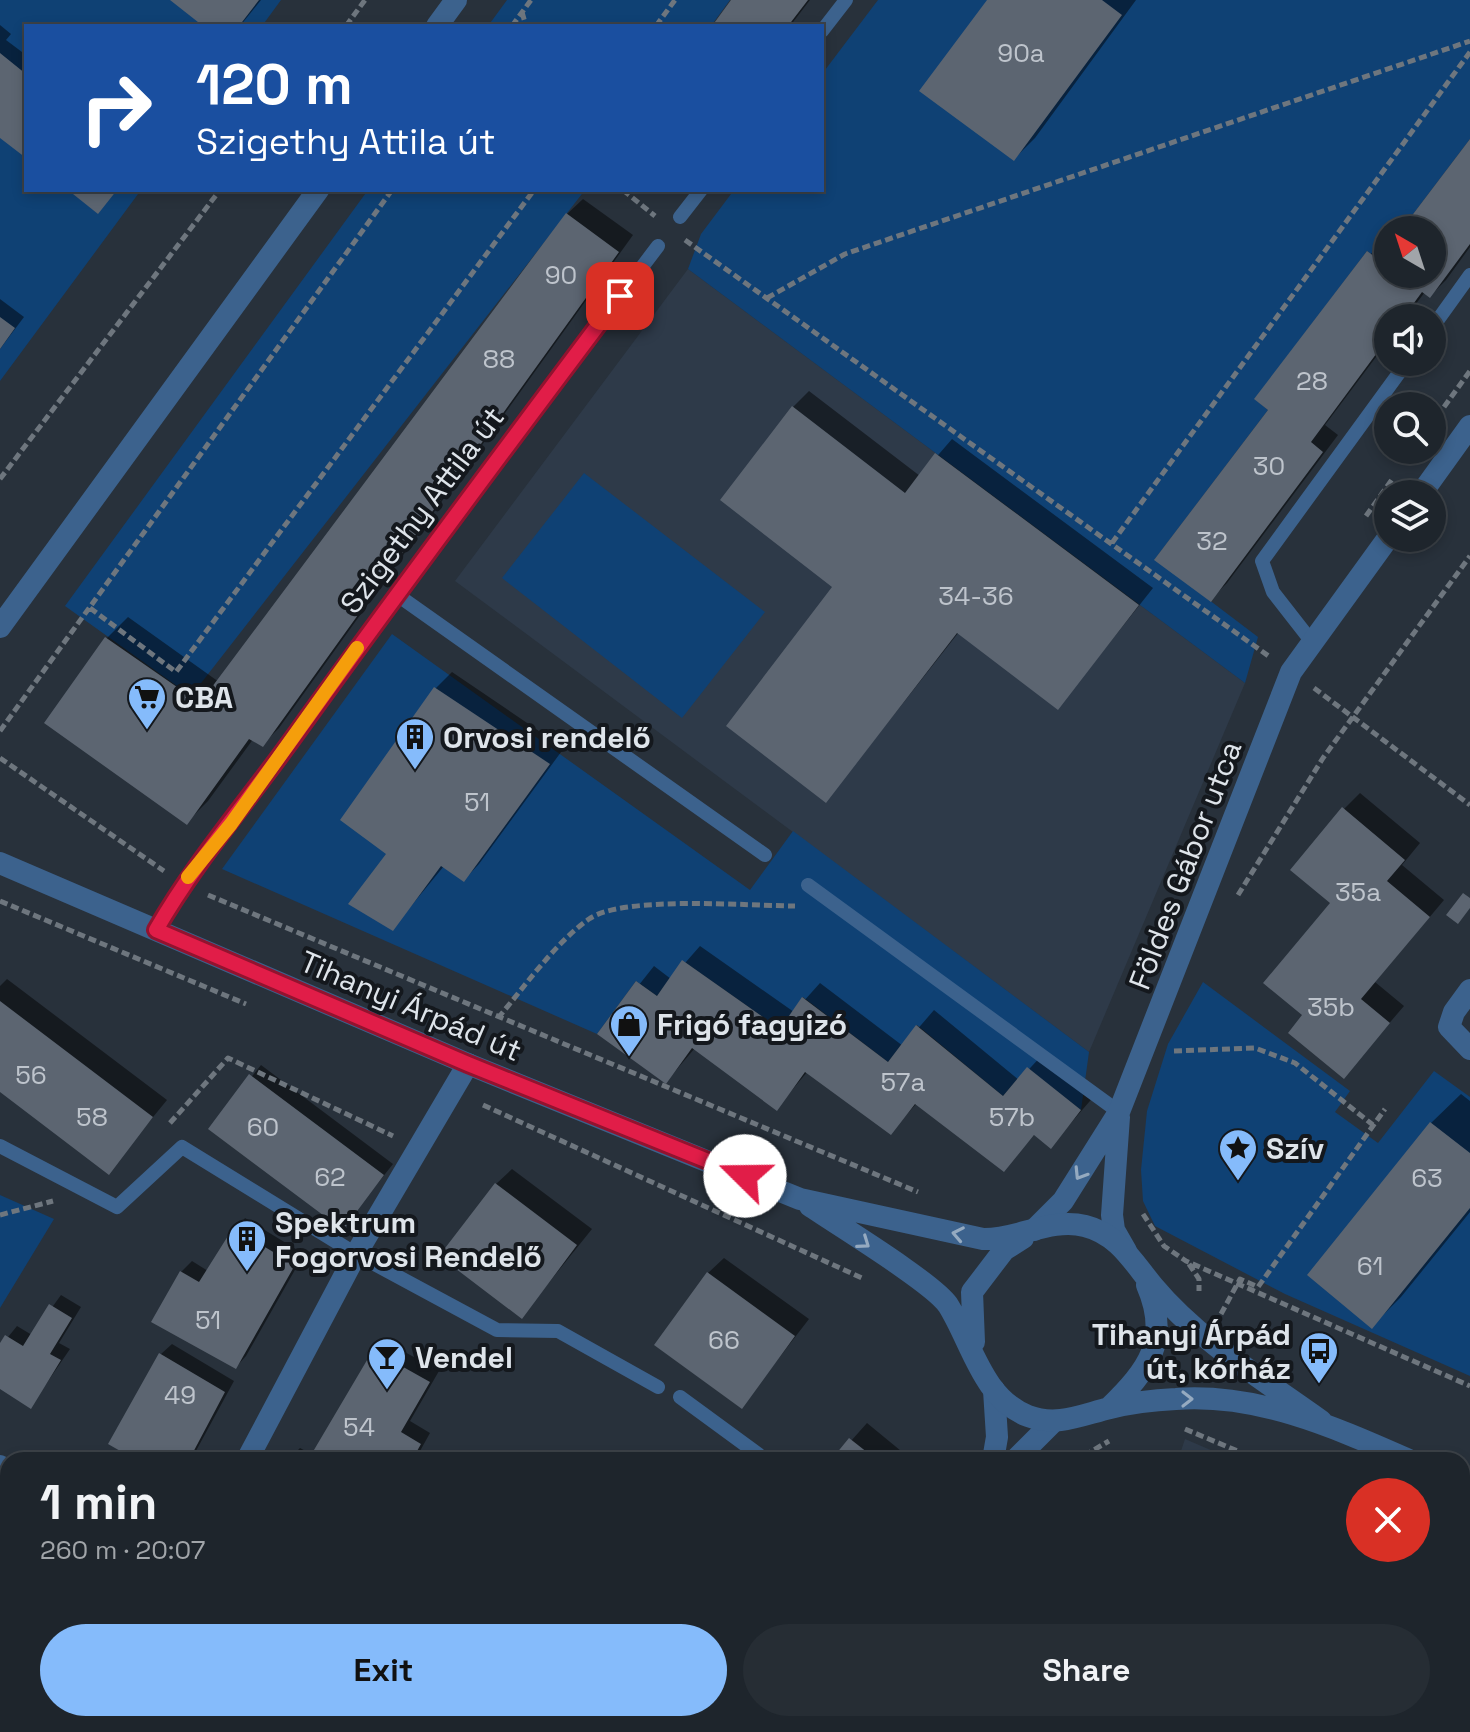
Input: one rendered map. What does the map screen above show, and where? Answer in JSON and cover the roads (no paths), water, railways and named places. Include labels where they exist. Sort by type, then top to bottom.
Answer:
[{"type":"street","points":[[438,24],[456,0]]},
{"type":"street","points":[[0,627],[317,192]]},
{"type":"street","points":[[1431,480],[1470,426]]},
{"type":"street","name":"Földes Gábor utca","points":[[1034,1230],[1063,1201],[1119,1112],[1291,672],[1378,552]]},
{"type":"street","name":"Tihanyi Árpád út","points":[[0,863],[468,1064],[800,1199],[983,1239],[1001,1239],[1058,1224],[1083,1225],[1114,1240],[1165,1300],[1209,1338],[1321,1421]]},
{"type":"street","points":[[1470,990],[1454,1012],[1449,1027],[1470,1049]]},
{"type":"street","points":[[251,1452],[356,1254],[468,1064]]},
{"type":"street","name":"Földes Gábor utca","points":[[1119,1112],[1112,1215],[1114,1230],[1127,1252]]},
{"type":"street","name":"Tihanyi Árpád út","points":[[800,1199],[946,1301],[967,1338],[980,1371],[1012,1409],[1052,1423],[1109,1408],[1176,1399],[1228,1400],[1321,1421],[1391,1452]]},
{"type":"street","name":"Tihanyi Árpád út","points":[[980,1371],[971,1328],[972,1292],[1004,1250],[1034,1230]]},
{"type":"street","name":"Tihanyi Árpád út","points":[[1109,1408],[1138,1379],[1157,1341],[1154,1302],[1142,1273]]},
{"type":"street","points":[[994,1390],[997,1437],[994,1452]]},
{"type":"street","points":[[1023,1452],[1052,1423]]},
{"type":"lane","points":[[824,28],[846,0]]},
{"type":"lane","points":[[680,217],[699,192]]},
{"type":"lane","name":"Szigethy Attila út","points":[[156,930],[182,884],[231,824],[396,594],[658,246]]},
{"type":"lane","points":[[1446,308],[1470,275]]},
{"type":"lane","points":[[1312,642],[1273,592],[1262,561],[1397,376]]},
{"type":"lane","points":[[396,594],[765,855]]},
{"type":"lane","points":[[808,885],[1119,1112]]},
{"type":"lane","points":[[0,1146],[117,1207],[182,1147],[356,1254],[497,1330],[558,1331],[658,1387]]},
{"type":"lane","points":[[680,1397],[755,1452]]},
{"type":"place","name":"CBA","points":[[147,731]]},
{"type":"place","name":"Orvosi rendelő","points":[[415,771]]},
{"type":"place","name":"Frigó fagyizó","points":[[629,1058]]},
{"type":"place","name":"Szív","points":[[1238,1182]]},
{"type":"place","name":"Spektrum Fogorvosi Rendelő","points":[[247,1273]]},
{"type":"place","name":"Tihanyi Árpád út, kórház","points":[[1319,1385]]},
{"type":"place","name":"Vendel","points":[[387,1391]]}]
